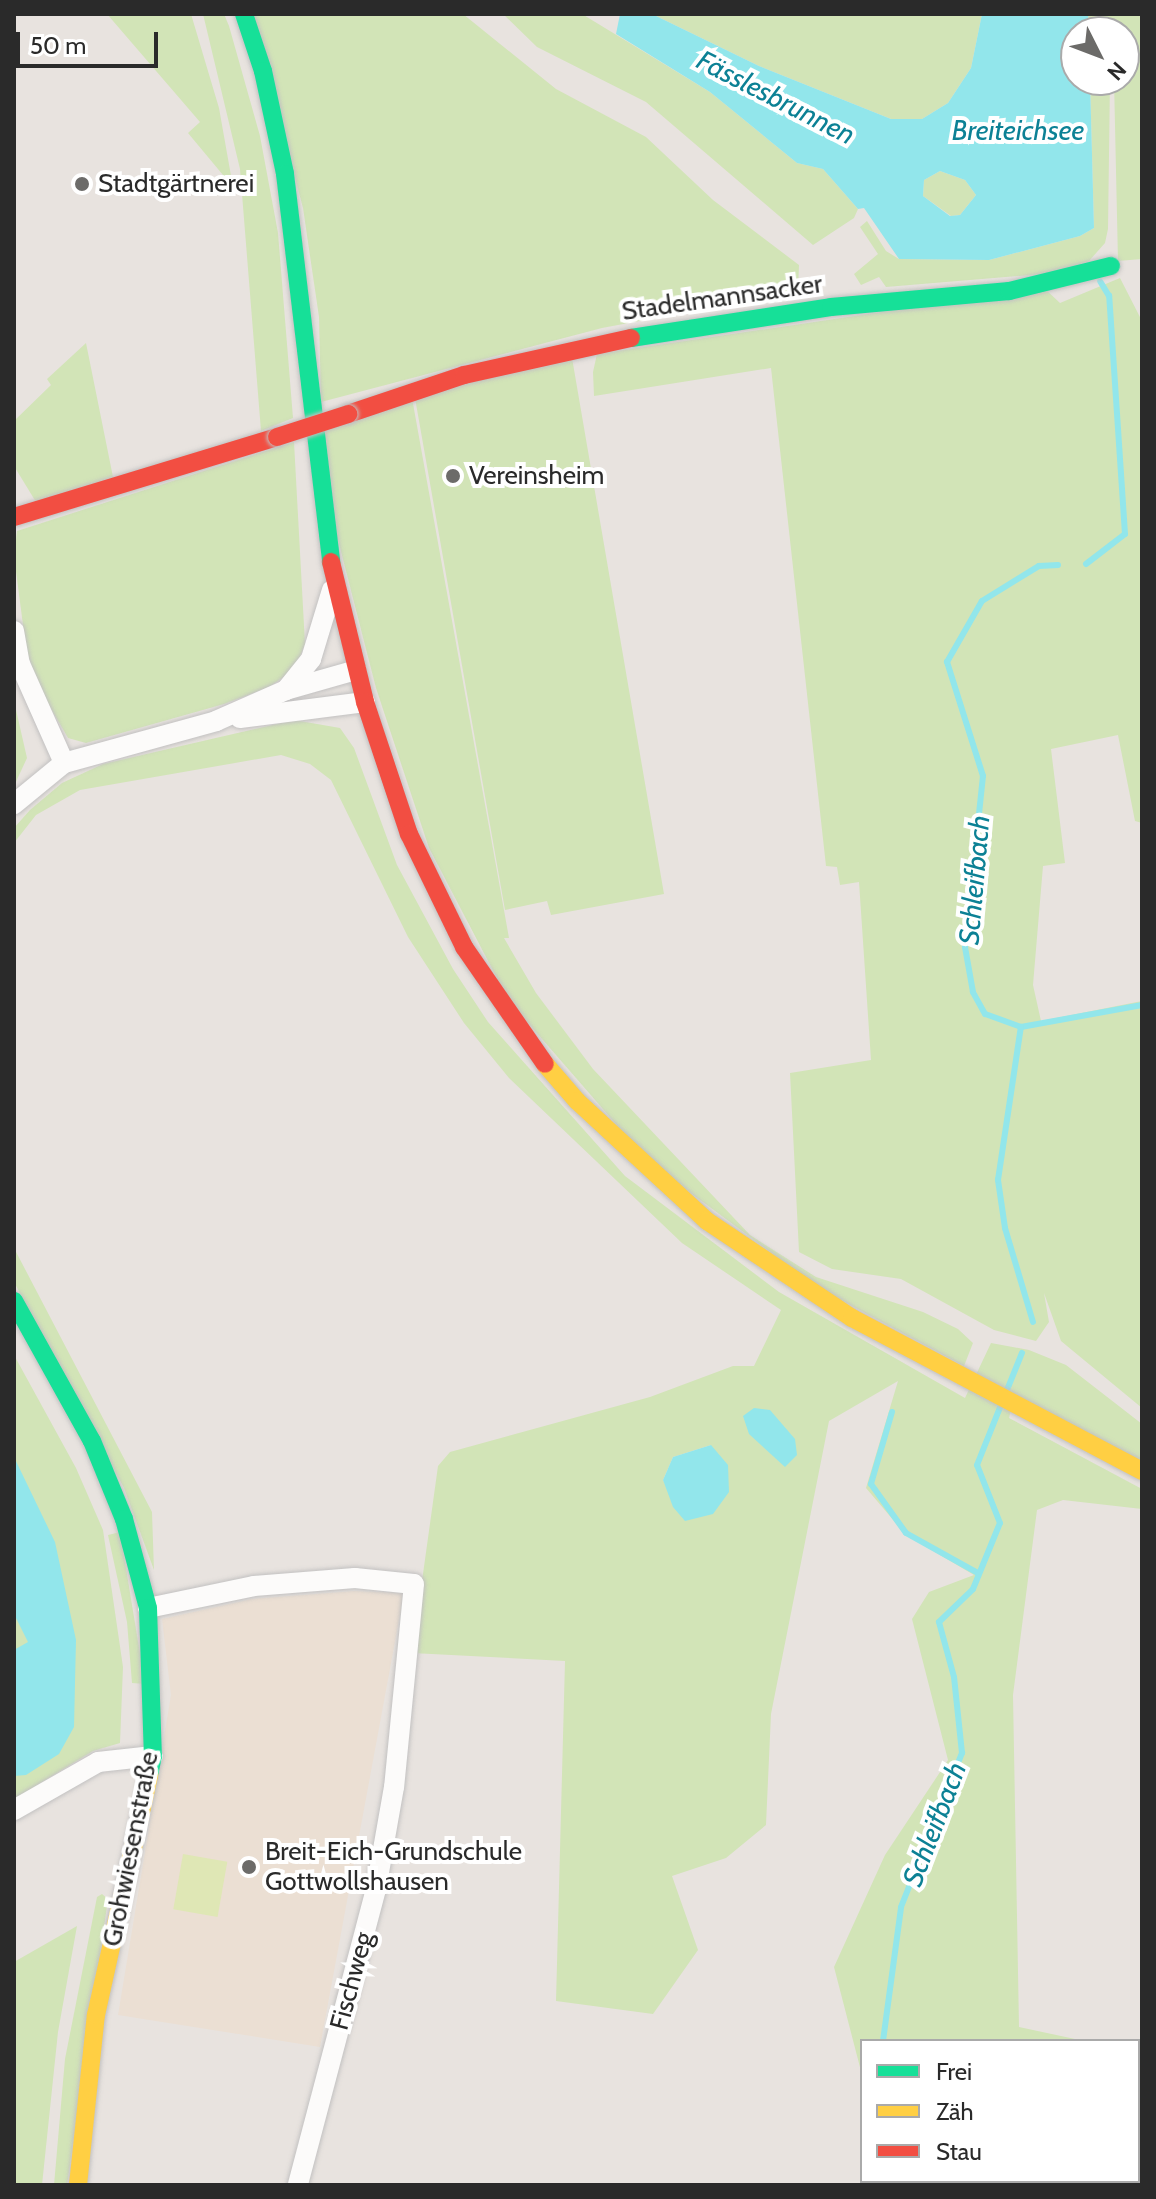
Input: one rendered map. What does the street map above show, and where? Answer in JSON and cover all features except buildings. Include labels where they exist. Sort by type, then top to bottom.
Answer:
[{"type":"street","points":[[244,14],[263,71],[285,174],[333,582],[365,702],[409,834],[464,947],[536,1053],[577,1101],[707,1221],[839,1310],[926,1360],[1142,1471]]},
{"type":"street","name":"Stadelmannsacker","points":[[14,517],[277,437],[464,375],[585,345],[831,307],[1009,291],[1061,282],[1111,266]]},
{"type":"street","points":[[286,690],[311,659],[333,582]]},
{"type":"street","points":[[14,631],[20,664],[64,763]]},
{"type":"street","points":[[216,721],[286,690],[356,670]]},
{"type":"street","points":[[14,804],[64,763],[216,721],[365,702]]},
{"type":"street","name":"Grohwiesenstraße","points":[[14,1301],[92,1441],[124,1519],[148,1608],[153,1756],[96,2015],[78,2185]]},
{"type":"street","name":"Fischweg","points":[[148,1608],[254,1586],[355,1578],[414,1584],[394,1787],[376,1889],[298,2185]]},
{"type":"street","points":[[14,1810],[98,1762],[153,1756]]},
{"type":"shaded area","name":"Breit-Eich-Grundschule Gottwollshausen","points":[[354,1591],[404,1593],[320,2047],[118,2015],[171,1695],[162,1619],[252,1599]]},
{"type":"green space","points":[[107,14],[191,14],[219,108],[233,187],[188,133],[200,122]]},
{"type":"green space","points":[[203,14],[224,14],[229,26],[260,136],[278,233],[293,418],[261,431],[240,169]]},
{"type":"green space","points":[[252,14],[463,14],[556,89],[646,137],[713,200],[799,265],[798,291],[602,328],[321,402],[319,317],[303,208]]},
{"type":"green space","points":[[503,14],[582,14],[710,92],[797,163],[823,169],[858,209],[854,218],[813,245],[646,102],[537,47]]},
{"type":"green space","points":[[652,14],[982,14],[971,68],[948,103],[922,119],[891,119],[759,66]]},
{"type":"green space","points":[[1142,14],[1142,259],[1118,261],[1114,96],[1140,96],[1140,16],[1088,16]]},
{"type":"green space","points":[[1090,96],[1110,96],[1108,229],[1105,243],[1089,261],[1055,273],[886,287],[879,277],[861,285],[854,274],[878,254],[860,227],[867,221],[886,251],[899,259],[989,260],[1080,236],[1094,228]]},
{"type":"green space","points":[[940,171],[965,180],[976,195],[960,215],[951,216],[923,196],[924,180]]},
{"type":"green space","points":[[1120,278],[1142,321],[1142,823],[1135,821],[1118,735],[1051,749],[1065,863],[1043,866],[1033,985],[1041,1021],[1142,1001],[1142,1408],[1061,1341],[1044,1293],[1049,1322],[1036,1341],[994,1330],[901,1279],[832,1269],[799,1252],[790,1073],[871,1060],[859,882],[840,885],[837,867],[826,866],[771,368],[594,396],[593,372],[597,354],[1044,288],[1060,303]]},
{"type":"green space","points":[[86,343],[113,477],[36,502],[14,466],[14,421],[51,385],[47,379]]},
{"type":"green space","points":[[571,352],[664,894],[551,915],[547,901],[505,910],[415,398]]},
{"type":"green space","points":[[412,398],[509,938],[504,938],[536,993],[593,1069],[750,1235],[816,1277],[923,1312],[958,1329],[973,1343],[964,1366],[819,1288],[649,1162],[509,1001],[429,848],[376,688],[336,532],[321,429]]},
{"type":"green space","points":[[294,442],[305,644],[295,669],[269,687],[224,704],[86,743],[68,738],[38,686],[26,648],[14,556],[17,531]]},
{"type":"green space","points":[[14,701],[27,758],[14,786]]},
{"type":"green space","points":[[294,720],[340,728],[354,748],[397,865],[453,969],[488,1022],[625,1176],[779,1292],[965,1398],[991,1343],[1029,1350],[1066,1365],[1142,1424],[1142,1462],[1015,1394],[1009,1418],[1142,1489],[1142,1509],[1063,1500],[1037,1510],[1013,1695],[1019,2027],[1075,2039],[860,2039],[860,2067],[834,1967],[885,1855],[948,1760],[912,1619],[929,1592],[974,1575],[906,1535],[866,1488],[898,1381],[829,1421],[771,1714],[766,1825],[726,1858],[672,1876],[698,1950],[653,2014],[556,2001],[565,1661],[412,1653],[438,1466],[450,1452],[650,1397],[733,1366],[754,1366],[781,1310],[682,1243],[509,1078],[464,1023],[408,937],[331,780],[310,764],[281,755],[80,790],[36,815],[14,843],[14,828],[62,783],[103,764]],"holes":[[[711,1445],[681,1515],[663,1480],[673,1457]]]},
{"type":"green space","points":[[14,1248],[152,1512],[154,1570],[124,1488],[14,1282]]},
{"type":"green space","points":[[14,1355],[76,1468],[103,1530],[123,1667],[120,1743],[93,1751],[14,1799]]},
{"type":"green space","points":[[120,1532],[145,1684],[132,1683],[127,1622],[108,1535]]},
{"type":"green space","points":[[183,1854],[227,1862],[218,1917],[173,1909]]},
{"type":"green space","points":[[102,1894],[108,1899],[67,2185],[54,2185],[65,2059],[97,1897]]},
{"type":"green space","points":[[77,1926],[58,2032],[42,2185],[15,2185],[14,1962]]},
{"type":"water","name":"Breiteichsee","points":[[620,14],[652,14],[759,66],[891,119],[922,119],[948,103],[971,68],[982,14],[1088,14],[1060,16],[1060,96],[1090,96],[1094,228],[1080,236],[989,260],[899,259],[864,208],[858,209],[823,169],[797,163],[710,92],[616,34]],"holes":[[[940,171],[965,180],[976,195],[960,215],[950,216],[923,196],[924,180]]]},
{"type":"water","points":[[754,1408],[770,1410],[795,1439],[797,1455],[785,1467],[749,1434],[743,1416]]},
{"type":"water","points":[[711,1445],[728,1465],[729,1492],[713,1514],[685,1521],[673,1507],[663,1480],[673,1457]]},
{"type":"water","points":[[14,1457],[55,1542],[76,1640],[74,1727],[59,1754],[26,1775],[14,1776],[14,1650],[28,1642],[14,1614]]},
{"type":"waterway","name":"Schleifbach","points":[[1086,564],[1125,534],[1109,296],[1100,281]]},
{"type":"waterway","name":"Schleifbach","points":[[1033,1322],[1005,1228],[998,1180],[1021,1027],[985,1014],[973,992],[965,947],[983,776],[947,662],[982,601],[1039,566],[1058,565]]},
{"type":"waterway","points":[[1021,1027],[1142,1005]]},
{"type":"waterway","name":"Schleifbach","points":[[1007,1390],[1022,1353]]},
{"type":"waterway","name":"Schleifbach","points":[[883,2039],[901,1907],[962,1753],[954,1677],[939,1622],[973,1589],[1000,1523],[977,1465],[1001,1405]]},
{"type":"waterway","points":[[892,1412],[871,1484],[906,1533],[978,1573]]},
{"type":"traffic: fast","points":[[244,14],[263,71],[285,174],[331,562]]},
{"type":"traffic: fast","points":[[631,338],[831,307],[1009,291],[1111,266]]},
{"type":"traffic: fast","points":[[14,1301],[92,1441],[124,1519],[148,1608],[153,1756],[149,1775]]},
{"type":"traffic: slow","points":[[545,1064],[577,1101],[707,1221],[852,1318],[1142,1471]]},
{"type":"traffic: slow","points":[[78,2185],[96,2015],[149,1775]]},
{"type":"traffic: jam","points":[[348,414],[464,375],[631,338]]},
{"type":"traffic: jam","points":[[277,437],[348,414]]},
{"type":"traffic: jam","points":[[14,517],[277,437]]},
{"type":"traffic: jam","points":[[331,562],[365,702],[409,834],[464,947],[545,1064]]},
{"type":"place","name":"Stadtgärtnerei","points":[[82,184]]},
{"type":"place","name":"Vereinsheim","points":[[453,476]]},
{"type":"place","name":"Breit-Eich-Grundschule Gottwollshausen","points":[[249,1867]]},
{"type":"water label","name":"Fässlesbrunnen","points":[[776,97]]}]
